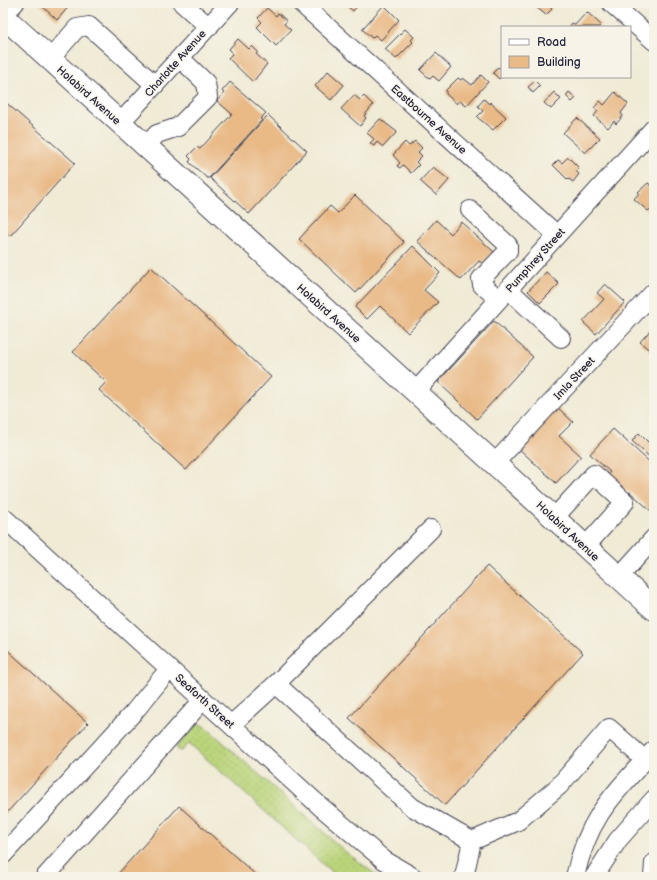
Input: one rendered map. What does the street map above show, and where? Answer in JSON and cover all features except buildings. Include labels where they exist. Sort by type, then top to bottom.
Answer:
[{"type":"main road","name":"Holabird Avenue","points":[[3,16],[654,609]]},
{"type":"street","points":[[3,16],[15,3]]},
{"type":"street","points":[[182,3],[209,27]]},
{"type":"street","name":"Charlotte Avenue","points":[[120,123],[230,3]]},
{"type":"street","name":"Eastbourne Avenue","points":[[302,3],[557,235]]},
{"type":"street","points":[[611,3],[654,41]]},
{"type":"street","points":[[50,59],[76,28],[89,26],[155,85]]},
{"type":"street","points":[[146,146],[157,134],[178,127],[208,97],[206,83],[180,58]]},
{"type":"street","name":"Pumphrey Street","points":[[415,392],[654,128]]},
{"type":"street","points":[[470,210],[508,245],[508,251],[481,279],[482,285],[504,294],[561,338]]},
{"type":"street","name":"Imla Street","points":[[494,464],[654,292]]},
{"type":"street","points":[[554,518],[594,474],[625,502],[585,547]]},
{"type":"street","name":"Seaforth Street","points":[[3,517],[321,807],[378,855],[413,877]]},
{"type":"street","points":[[231,725],[276,684],[431,530]]},
{"type":"street","points":[[618,577],[654,538]]},
{"type":"street","points":[[3,855],[134,712],[169,669]]},
{"type":"street","points":[[276,684],[412,807],[472,841]]},
{"type":"street","points":[[45,877],[203,700]]},
{"type":"street","points":[[472,841],[518,821],[559,786],[609,728],[650,755],[613,794],[588,831],[580,851],[575,877]]},
{"type":"street","points":[[594,877],[618,840],[654,799]]},
{"type":"street","points":[[464,877],[472,841]]},
{"type":"street","points":[[653,877],[654,863]]},
{"type":"green space","points":[[198,723],[207,728],[347,853],[379,877],[335,877],[336,876],[189,743],[182,751],[178,750],[176,747]]}]
